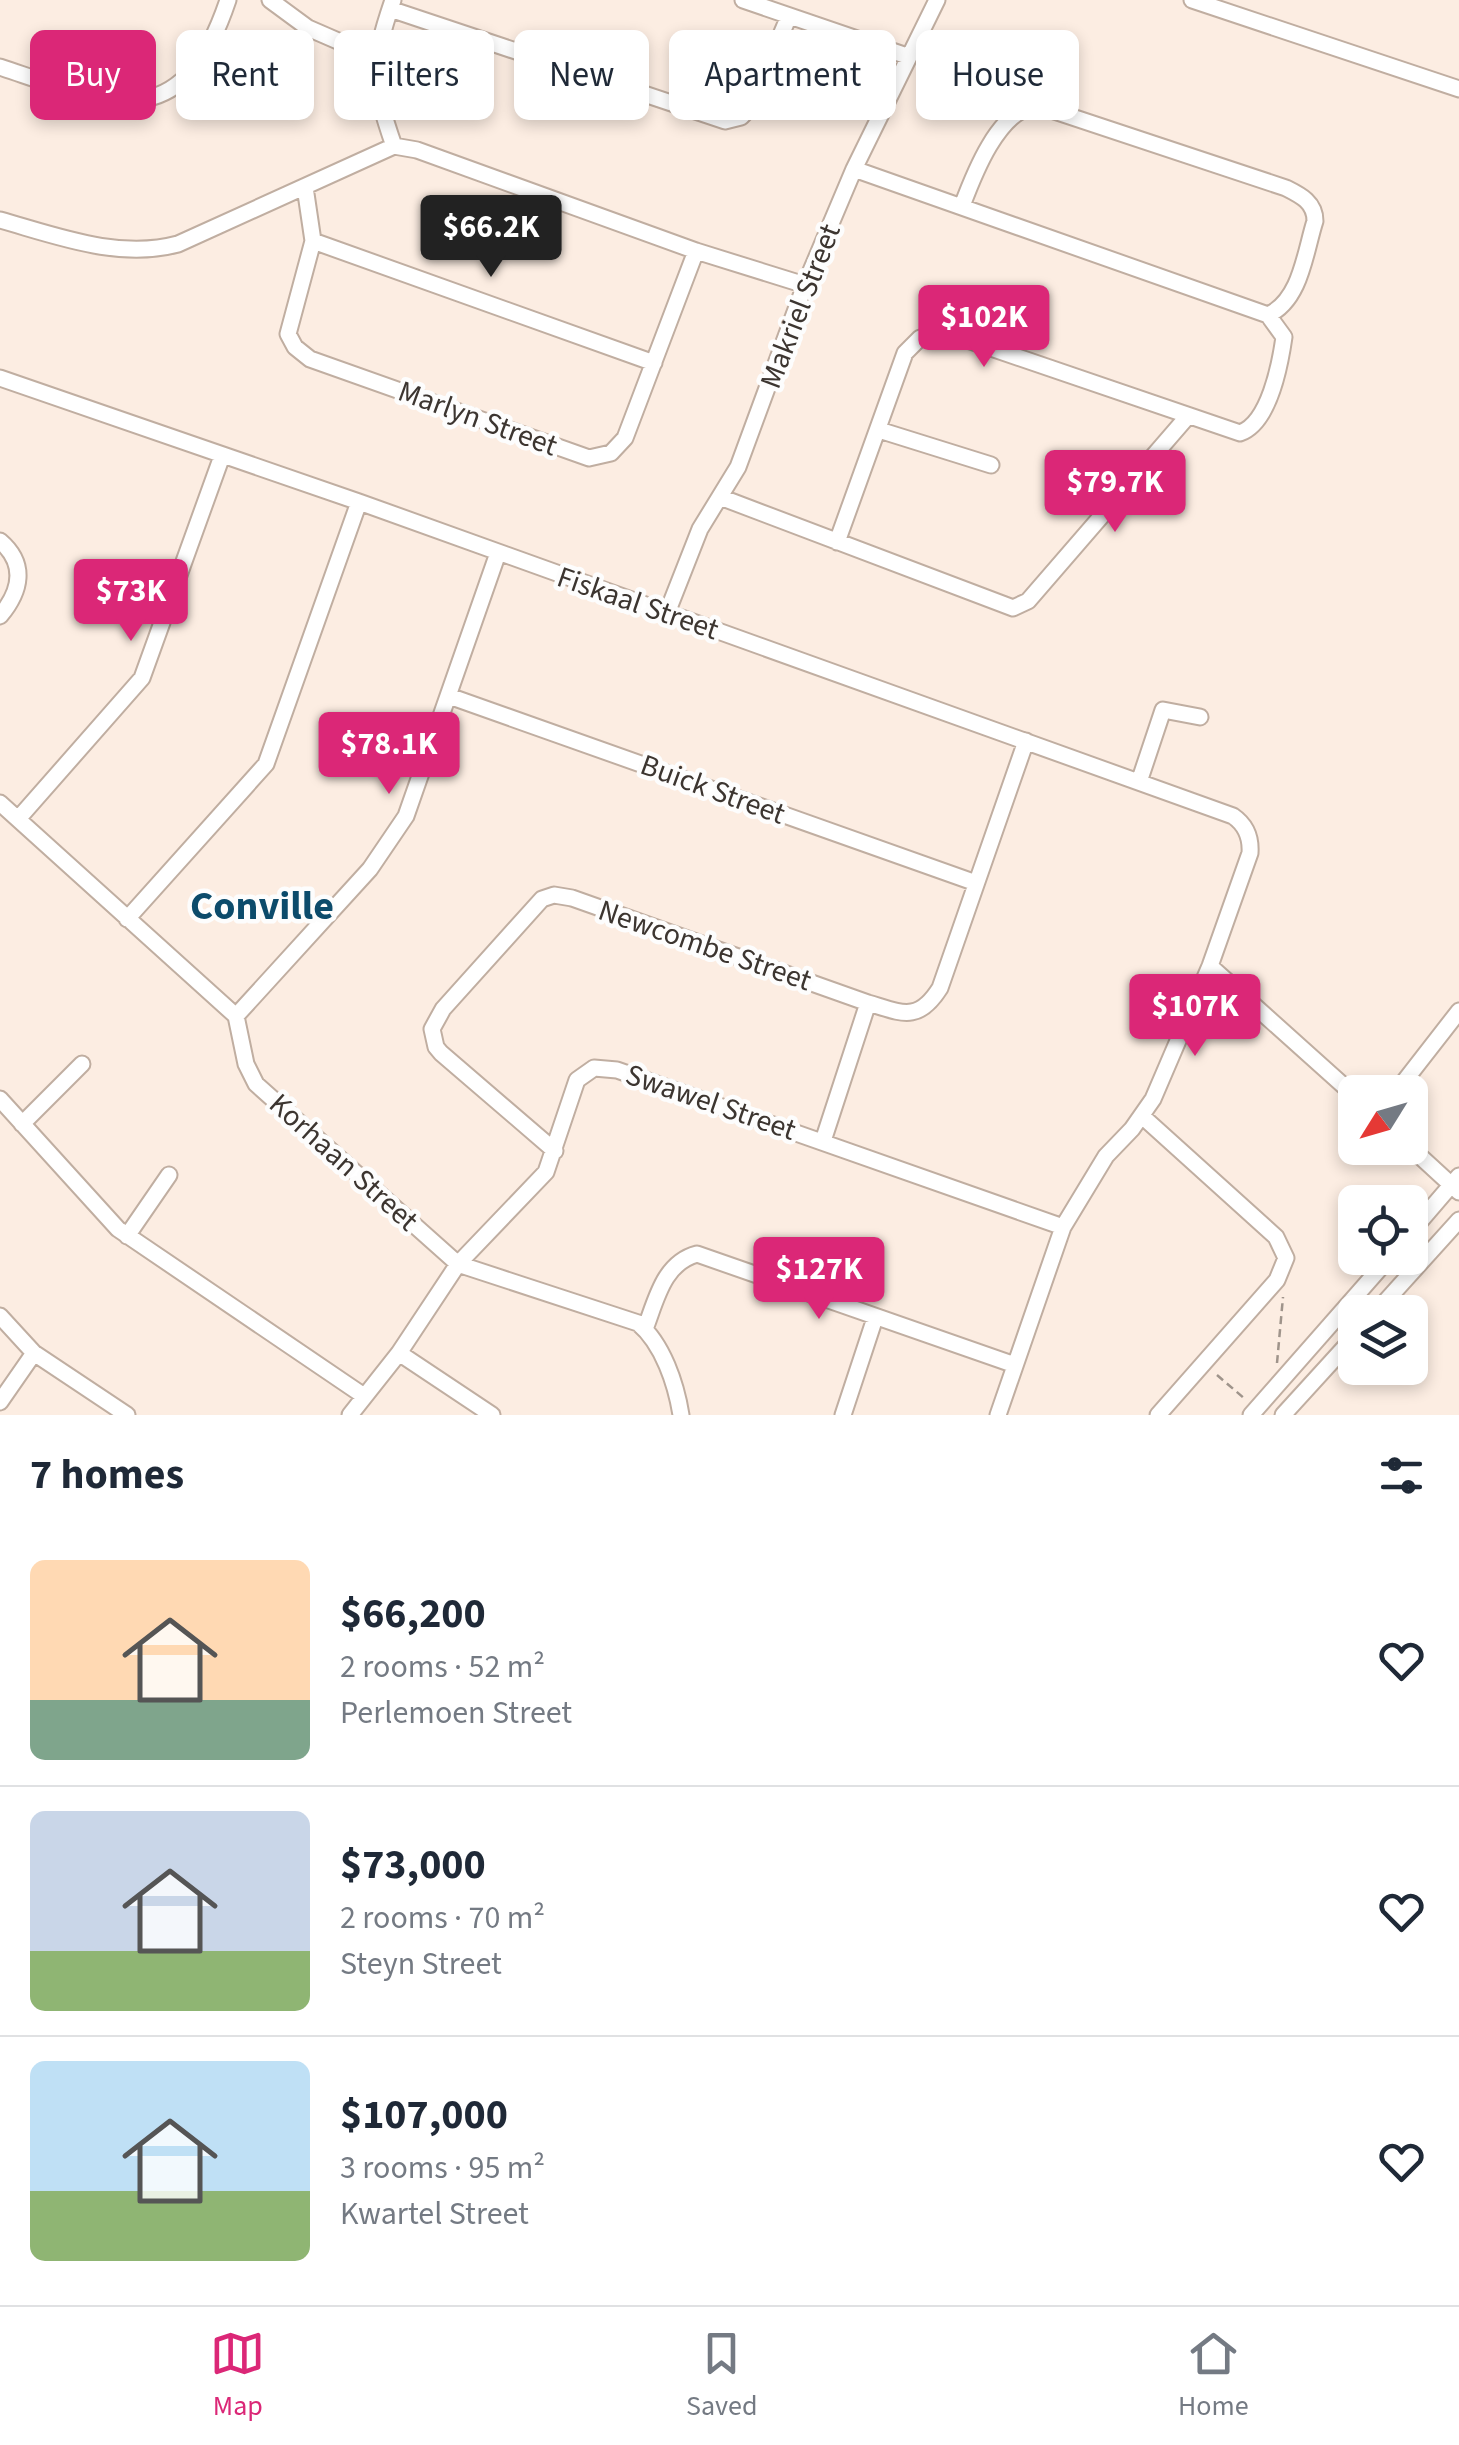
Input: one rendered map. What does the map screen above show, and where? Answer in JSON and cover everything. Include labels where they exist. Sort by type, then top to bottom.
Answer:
[{"type":"street","points":[[0,67],[114,102],[156,94],[177,85],[200,64],[213,42],[228,0]]},
{"type":"street","points":[[270,0],[308,28],[334,39]]},
{"type":"street","points":[[743,0],[908,56]]},
{"type":"street","name":"Makriel Street","points":[[668,613],[694,542],[748,445],[805,285],[854,169],[936,0]]},
{"type":"street","points":[[1192,0],[1459,89]]},
{"type":"street","points":[[384,30],[391,4],[725,121],[741,117],[750,108],[789,16]]},
{"type":"street","points":[[962,206],[973,177],[1003,125],[1020,110],[1036,104],[1286,188],[1308,201],[1315,214],[1294,288],[1282,307],[1268,315]]},
{"type":"street","points":[[386,120],[394,146]]},
{"type":"street","points":[[0,220],[80,243],[159,249],[178,244],[394,146],[417,150],[805,285]]},
{"type":"street","points":[[836,542],[905,353],[920,338],[947,333],[1240,433],[1257,421],[1278,375],[1284,337],[1268,315],[854,169]]},
{"type":"street","name":"Marlyn Street","points":[[305,187],[313,241],[288,334],[295,347],[310,359],[589,458],[611,453],[625,438],[696,250]]},
{"type":"street","points":[[313,241],[654,364]]},
{"type":"street","name":"Fiskaal Street","points":[[0,378],[358,502],[1236,818],[1247,832],[1250,853],[1210,966]]},
{"type":"street","points":[[720,497],[1013,608],[1028,601],[1188,416]]},
{"type":"street","points":[[880,430],[990,464]]},
{"type":"street","points":[[18,819],[142,678],[222,456]]},
{"type":"street","points":[[127,919],[266,764],[358,502]]},
{"type":"street","points":[[0,541],[18,563],[19,583],[0,616]]},
{"type":"street","points":[[0,803],[236,1016],[370,869],[396,834],[498,554]]},
{"type":"street","name":"Buick Street","points":[[449,696],[976,883]]},
{"type":"street","points":[[1139,782],[1160,714],[1168,708],[1200,717]]},
{"type":"street","name":"Newcombe Street","points":[[555,1151],[441,1053],[432,1029],[443,1010],[542,899],[554,895],[572,898],[905,1014],[918,1010],[940,988],[1026,742]]},
{"type":"street","points":[[998,1415],[1063,1226],[1106,1156],[1142,1116],[1166,1071],[1210,966],[1338,1081]]},
{"type":"street","points":[[823,1141],[868,1002]]},
{"type":"street","points":[[1409,1075],[1459,1011]]},
{"type":"street","name":"Korhaan Street","points":[[236,1016],[246,1064],[256,1084],[458,1264],[622,1318],[645,1330]]},
{"type":"street","points":[[22,1124],[82,1064]]},
{"type":"street","name":"Swawel Street","points":[[350,1415],[399,1353],[458,1264],[539,1182],[555,1151],[577,1080],[594,1068],[604,1068],[823,1141],[1063,1226]]},
{"type":"street","points":[[0,1099],[127,1236],[364,1396]]},
{"type":"street","points":[[1142,1116],[1276,1237],[1286,1258],[1282,1273],[1158,1415]]},
{"type":"street","points":[[1428,1162],[1456,1185],[1428,1214]]},
{"type":"street","points":[[127,1236],[170,1175]]},
{"type":"street","points":[[1391,1295],[1459,1220]]},
{"type":"street","points":[[681,1415],[662,1354],[645,1330],[662,1284],[673,1267],[697,1254],[1015,1365]]},
{"type":"street","points":[[1338,1354],[1280,1415],[1253,1406],[1372,1275]]},
{"type":"street","points":[[0,1316],[34,1353],[127,1415]]},
{"type":"street","points":[[843,1415],[876,1318]]},
{"type":"street","points":[[0,1402],[34,1353]]},
{"type":"street","points":[[399,1353],[492,1415]]},
{"type":"path","points":[[1277,1365],[1282,1273]]},
{"type":"path","points":[[1204,1364],[1253,1406]]},
{"type":"district","name":"Conville","points":[[262,905]]}]
